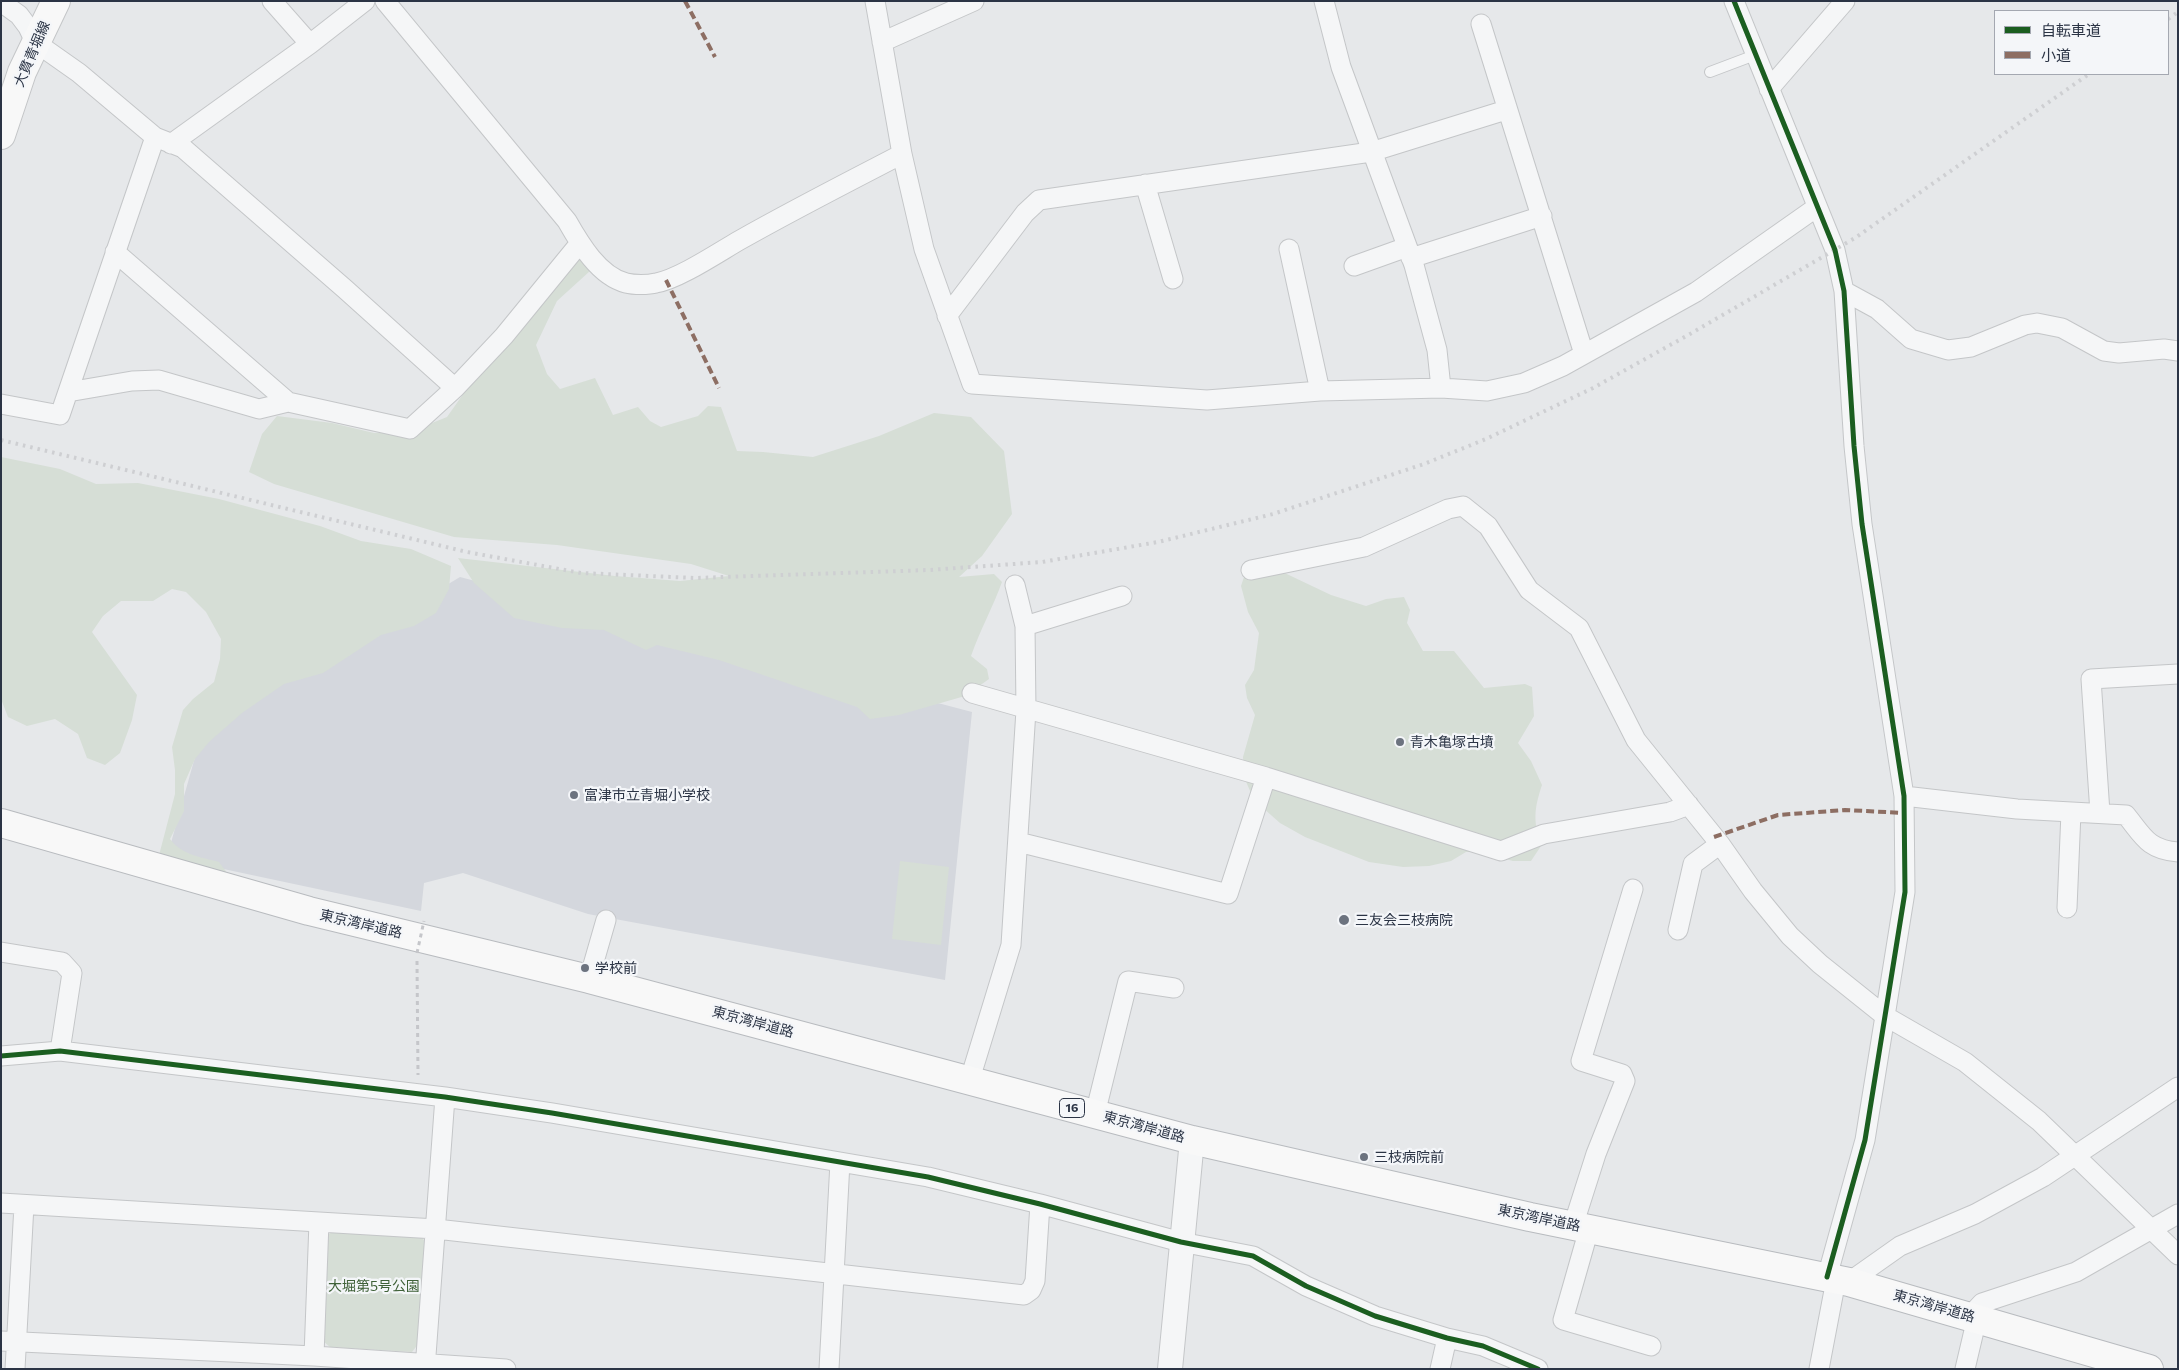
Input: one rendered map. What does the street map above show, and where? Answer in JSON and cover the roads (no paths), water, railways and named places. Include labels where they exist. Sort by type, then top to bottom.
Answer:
[{"type":"main road","name":"大貫青堀線","points":[[1,135],[22,72],[56,1]]},
{"type":"main road","name":"東京湾岸道路","points":[[1,823],[309,911],[589,979],[970,1079],[1192,1140],[1581,1227],[1837,1280],[1973,1317],[2149,1369]]},
{"type":"street","points":[[272,1],[310,44]]},
{"type":"street","points":[[1,404],[60,415],[115,252],[163,140],[310,44],[365,1]]},
{"type":"street","points":[[385,1],[567,221],[580,243],[612,278],[628,284],[657,284],[679,274],[776,220],[902,154]]},
{"type":"street","points":[[875,1],[902,154],[924,249],[972,384],[1207,400],[1320,391],[1440,388],[1487,390],[1524,383],[1563,366],[1696,292],[1817,207]]},
{"type":"street","points":[[882,42],[974,1]]},
{"type":"street","points":[[1324,1],[1342,67],[1371,152],[1409,252],[1437,350],[1440,388]]},
{"type":"street","points":[[1734,1],[1835,250],[1844,292],[1854,446],[1862,524],[1904,796],[1905,892],[1865,1140],[1819,1369]]},
{"type":"street","points":[[1769,89],[1845,1]]},
{"type":"street","points":[[1,2],[19,15],[28,27],[35,42],[79,73],[163,140],[183,148],[455,388]]},
{"type":"street","points":[[1481,24],[1506,110],[1542,216],[1584,354]]},
{"type":"street","points":[[947,316],[1025,213],[1039,200],[1371,152],[1506,110]]},
{"type":"street","points":[[1145,184],[1173,279]]},
{"type":"street","points":[[1354,266],[1542,216]]},
{"type":"street","points":[[68,392],[132,381],[159,380],[259,409],[288,402],[410,429],[455,388],[504,336],[580,243]]},
{"type":"street","points":[[1289,249],[1320,391]]},
{"type":"street","points":[[115,252],[288,402]]},
{"type":"street","points":[[1844,292],[1876,308],[1911,339],[1948,350],[1971,347],[2025,325],[2037,323],[2062,328],[2104,351],[2119,353],[2164,349],[2178,351]]},
{"type":"street","points":[[1251,570],[1364,547],[1448,509],[1463,506],[1488,526],[1528,590],[1579,628],[1636,740],[1720,844],[1753,891],[1790,936],[1820,964],[1885,1016],[1964,1062],[2039,1121],[2178,1256]]},
{"type":"street","points":[[970,1079],[1010,945],[1026,710],[1025,626],[1015,585]]},
{"type":"street","points":[[1025,626],[1122,596]]},
{"type":"street","points":[[2100,813],[2091,679],[2178,674]]},
{"type":"street","points":[[972,693],[1026,710],[1266,777],[1501,851],[1544,834],[1670,812],[1689,806]]},
{"type":"street","points":[[1018,842],[1228,894],[1266,777]]},
{"type":"street","points":[[1904,796],[2017,809],[2126,815],[2151,845],[2162,851],[2178,852]]},
{"type":"street","points":[[2067,908],[2071,812]]},
{"type":"street","points":[[1678,930],[1693,864],[1720,844]]},
{"type":"street","points":[[1633,888],[1580,1061],[1622,1074],[1625,1081],[1596,1154],[1563,1320],[1650,1346]]},
{"type":"street","points":[[589,979],[606,920]]},
{"type":"street","points":[[1,952],[62,962],[72,973],[60,1051]]},
{"type":"street","points":[[1095,1114],[1128,981],[1174,988]]},
{"type":"street","points":[[1,1056],[60,1051],[445,1097],[552,1113],[928,1178],[1040,1204],[1181,1242],[1253,1256],[1306,1286],[1374,1316],[1447,1338],[1483,1346],[1538,1369]]},
{"type":"street","points":[[1837,1280],[1900,1246],[1975,1214],[2075,1157],[2178,1087]]},
{"type":"street","points":[[425,1366],[445,1097]]},
{"type":"street","points":[[1170,1369],[1192,1140]]},
{"type":"street","points":[[829,1369],[840,1162]]},
{"type":"street","points":[[1,1203],[436,1229],[1024,1295],[1031,1290],[1036,1281],[1040,1204]]},
{"type":"street","points":[[15,1369],[9,1342],[24,1205]]},
{"type":"street","points":[[1965,1369],[1973,1317],[1982,1303],[2076,1272],[2178,1214]]},
{"type":"street","points":[[314,1356],[319,1222]]},
{"type":"street","points":[[1440,1369],[1447,1338]]},
{"type":"street","points":[[9,1342],[314,1356],[425,1366],[506,1369]]},
{"type":"lane","points":[[1710,72],[1755,55]]},
{"type":"railway","points":[[2169,18],[2178,12]]},
{"type":"railway","points":[[1,440],[467,552],[581,573],[695,578],[929,570],[1042,562],[1158,542],[1273,514],[1424,464],[1486,439],[1593,388],[1855,238],[2088,75]]},
{"type":"place","name":"青木亀塚古墳","points":[[1400,742]]},
{"type":"place","name":"富津市立青堀小学校","points":[[574,795]]},
{"type":"place","name":"三友会三枝病院","points":[[1344,920]]},
{"type":"place","name":"学校前","points":[[585,968]]},
{"type":"place","name":"三枝病院前","points":[[1364,1157]]},
{"type":"park label","name":"大堀第5号公園","points":[[374,1286]]}]
